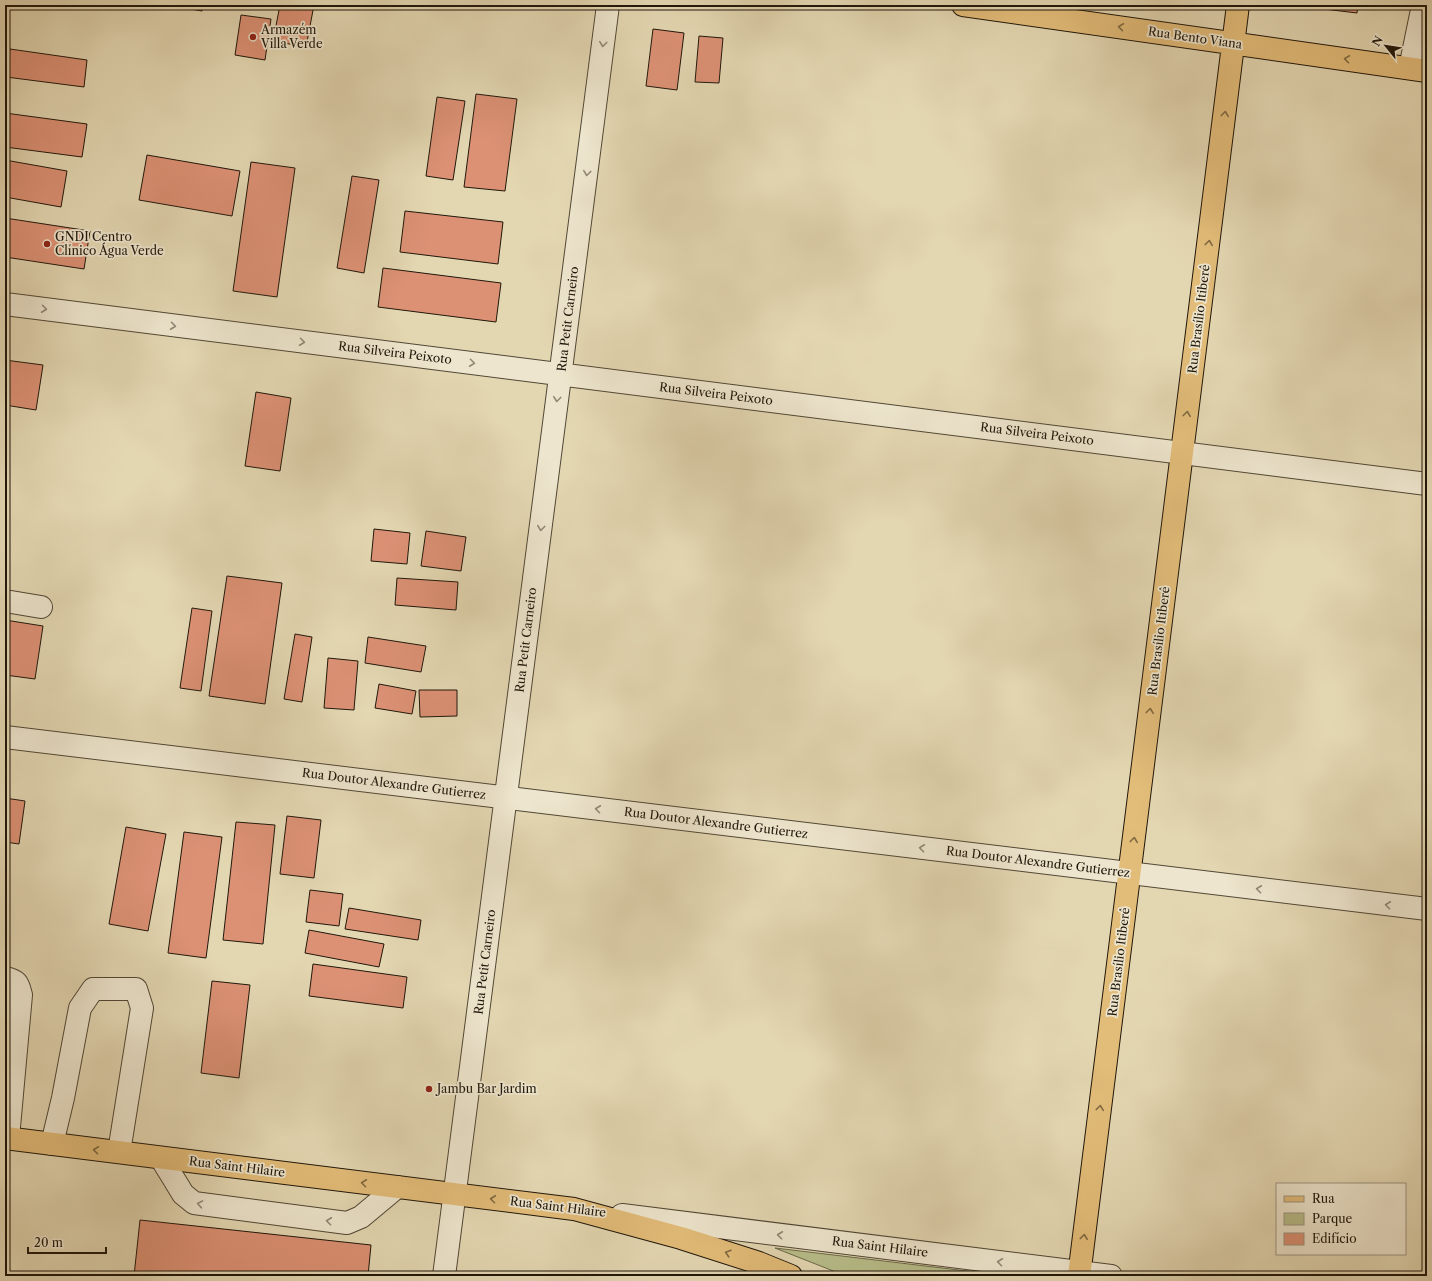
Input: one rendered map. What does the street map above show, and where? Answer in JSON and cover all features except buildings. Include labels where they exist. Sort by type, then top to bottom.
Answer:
[{"type":"main road","name":"Rua Bento Viana","points":[[963,5],[1418,70]]},
{"type":"main road","name":"Rua Brasílio Itiberê","points":[[1080,1274],[1238,5]]},
{"type":"main road","name":"Rua Saint Hilaire","points":[[6,1138],[574,1209]]},
{"type":"main road","points":[[574,1209],[681,1238],[759,1263],[791,1276]]},
{"type":"street","name":"Rua Petit Carneiro","points":[[444,1276],[608,5]]},
{"type":"street","points":[[1418,70],[1423,5]]},
{"type":"street","name":"Rua Silveira Peixoto","points":[[5,304],[1427,484]]},
{"type":"street","points":[[5,602],[41,607]]},
{"type":"street","name":"Rua Doutor Alexandre Gutierrez","points":[[5,737],[1427,909]]},
{"type":"street","points":[[5,978],[13,980],[18,984],[21,995],[6,1138]]},
{"type":"street","points":[[52,1144],[63,1098],[80,1008],[93,990],[136,989],[142,1008],[119,1152]]},
{"type":"street","points":[[161,1158],[183,1194],[194,1203],[347,1223],[361,1217],[397,1187]]},
{"type":"street","name":"Rua Saint Hilaire","points":[[574,1209],[1080,1274],[1111,1276]]},
{"type":"green space","points":[[775,1248],[1009,1276],[846,1276]]},
{"type":"place","name":"Armazém Villa Verde","points":[[253,37]]},
{"type":"place","name":"GNDI Centro Clínico Água Verde","points":[[47,244]]},
{"type":"place","name":"Jambu Bar Jardim","points":[[429,1089]]}]
